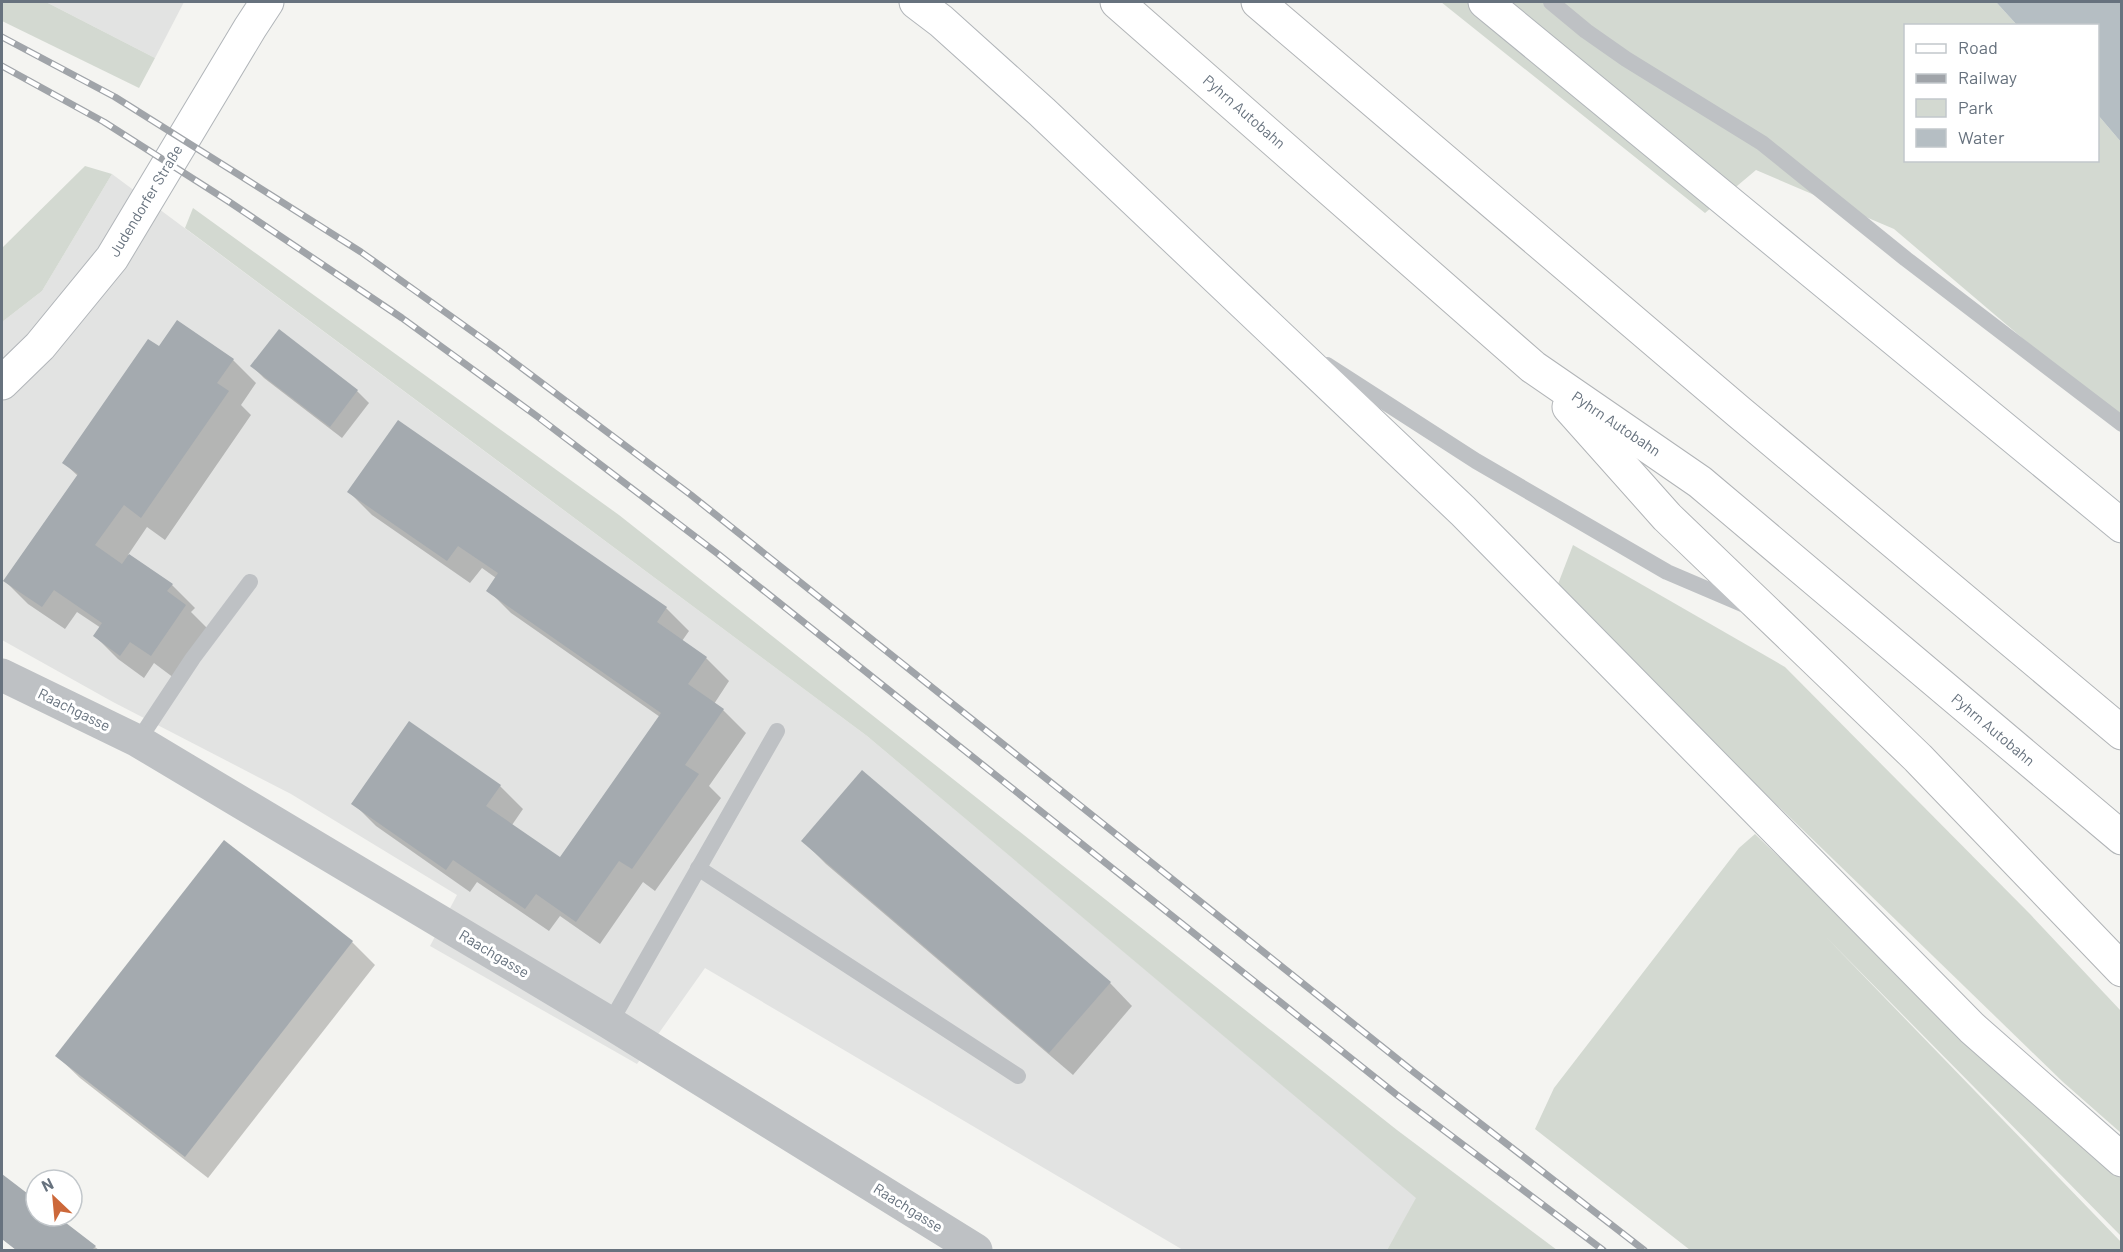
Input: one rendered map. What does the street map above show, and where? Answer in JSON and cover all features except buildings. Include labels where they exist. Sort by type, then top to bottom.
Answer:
[{"type":"main road","name":"Judendorfer Straße","points":[[2,383],[39,346],[112,258],[267,2]]},
{"type":"main road","points":[[916,2],[941,21],[1042,112],[1463,511],[1972,1028],[2121,1160]]},
{"type":"main road","name":"Pyhrn Autobahn","points":[[1117,2],[1533,368],[1700,482],[2121,838]]},
{"type":"main road","points":[[1258,2],[1739,412],[2121,733]]},
{"type":"main road","points":[[1485,2],[2121,526]]},
{"type":"main road","points":[[1533,368],[1667,516],[1918,758],[2121,970]]},
{"type":"street","name":"Raachgasse","points":[[2,675],[138,741],[610,1023],[976,1251]]},
{"type":"lane","points":[[1551,2],[1586,31],[1626,59],[1762,143],[1906,259],[2121,424]]},
{"type":"lane","points":[[1268,327],[1476,461],[1667,572],[1773,618]]},
{"type":"lane","points":[[138,741],[193,658],[250,582]]},
{"type":"lane","points":[[610,1023],[777,731]]},
{"type":"lane","points":[[698,868],[1018,1076]]},
{"type":"shaded area","points":[[46,2],[184,2],[155,58]]},
{"type":"shaded area","points":[[112,174],[867,736],[1417,1198],[1387,1250],[1183,1250],[705,968],[637,1064],[430,946],[457,895],[291,794],[113,702],[2,640],[2,322],[42,291]]},
{"type":"green space","points":[[2,2],[46,2],[155,58],[139,88],[2,21]]},
{"type":"green space","points":[[1441,2],[1996,2],[2016,24],[1904,24],[1904,162],[2099,162],[2099,116],[2121,142],[2121,422],[1894,229],[1756,170],[1705,213]]},
{"type":"green space","points":[[85,166],[112,174],[42,291],[2,322],[2,248]]},
{"type":"green space","points":[[193,208],[619,515],[1397,1130],[1557,1250],[1387,1250],[1416,1198],[867,736],[185,228]]},
{"type":"green space","points":[[1573,545],[1785,667],[2030,914],[2121,1011],[2121,1133],[2063,1082],[1706,736],[1558,584]]},
{"type":"green space","points":[[1755,834],[2047,1113],[2121,1178],[2121,1236],[1826,937],[2121,1242],[2121,1250],[1690,1250],[1535,1129],[1554,1088],[1739,848]]},
{"type":"water","points":[[1996,2],[2121,2],[2121,142],[2099,116],[2099,24],[2016,24]]},
{"type":"railway","points":[[2,37],[115,97],[244,178],[361,252],[494,347],[691,495],[1415,1073],[1644,1250]]},
{"type":"railway","points":[[2,66],[104,122],[228,201],[402,318],[538,417],[718,554],[1397,1095],[1603,1250]]}]
